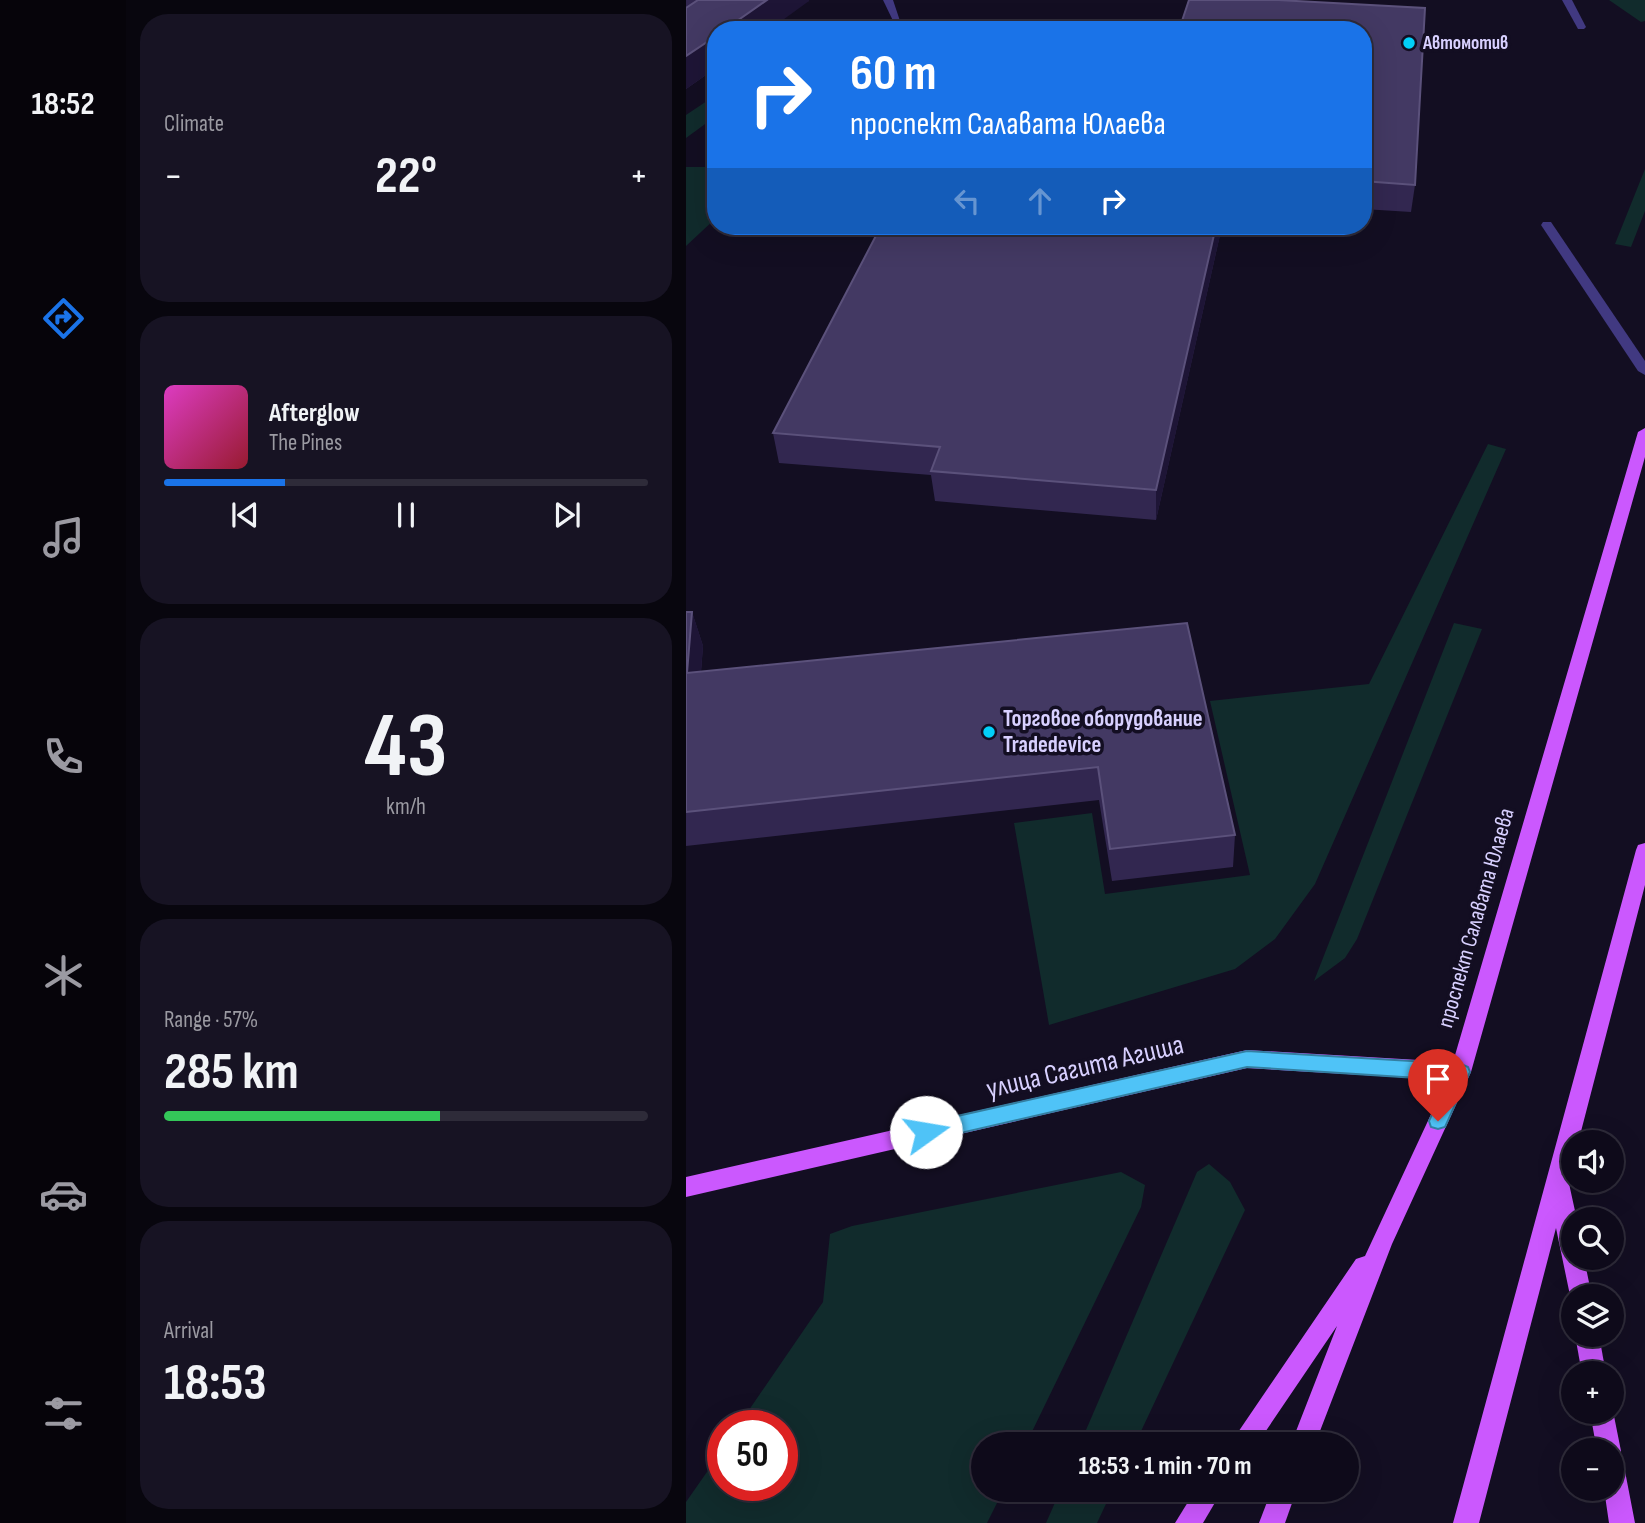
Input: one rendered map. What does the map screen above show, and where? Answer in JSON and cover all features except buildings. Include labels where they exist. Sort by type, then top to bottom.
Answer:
[{"type":"main road","name":"проспект Салавата Юлаева","points":[[1308,1432],[1382,1241],[1461,1072],[1645,432]]},
{"type":"main road","points":[[1466,1523],[1645,850]]},
{"type":"main road","name":"улица Сагита Агиша","points":[[686,1186],[1247,1059],[1461,1072]]},
{"type":"main road","points":[[1557,1174],[1578,1284]]},
{"type":"main road","points":[[1250,1432],[1382,1241]]},
{"type":"main road","points":[[1618,1501],[1622,1523]]},
{"type":"main road","points":[[1188,1523],[1202,1502]]},
{"type":"main road","points":[[1272,1523],[1280,1502]]},
{"type":"lane","points":[[888,0],[897,21]]},
{"type":"lane","points":[[1567,0],[1581,27]]},
{"type":"lane","points":[[1547,225],[1645,371]]},
{"type":"green space","points":[[1609,0],[1645,0],[1645,21],[1641,22]]},
{"type":"green space","points":[[707,101],[707,123],[686,138],[686,115]]},
{"type":"green space","points":[[686,167],[707,167],[707,226],[686,246]]},
{"type":"green space","points":[[1645,169],[1645,211],[1631,247],[1615,244]]},
{"type":"green space","points":[[1488,444],[1506,449],[1315,884],[1275,939],[1235,969],[1049,1025],[1014,823],[1092,813],[1105,894],[1250,875],[1210,701],[1369,684]]},
{"type":"green space","points":[[1454,623],[1482,629],[1357,939],[1345,958],[1314,981]]},
{"type":"green space","points":[[1209,1164],[1230,1182],[1245,1210],[1141,1432],[1085,1432],[1197,1172]]},
{"type":"green space","points":[[1121,1172],[1145,1185],[1141,1207],[1032,1432],[971,1432],[971,1502],[998,1502],[987,1523],[686,1523],[686,1502],[707,1472],[707,1501],[798,1501],[798,1410],[749,1410],[823,1302],[830,1234],[852,1226]]},
{"type":"green space","points":[[1055,1502],[1107,1502],[1097,1523],[1046,1523]]},
{"type":"place","name":"Автомотив","points":[[1409,43]]},
{"type":"place","name":"Торговое оборудование Tradedevice","points":[[989,732]]},
{"type":"route","points":[[926,1132],[1247,1059],[1461,1072],[1438,1121]]}]
